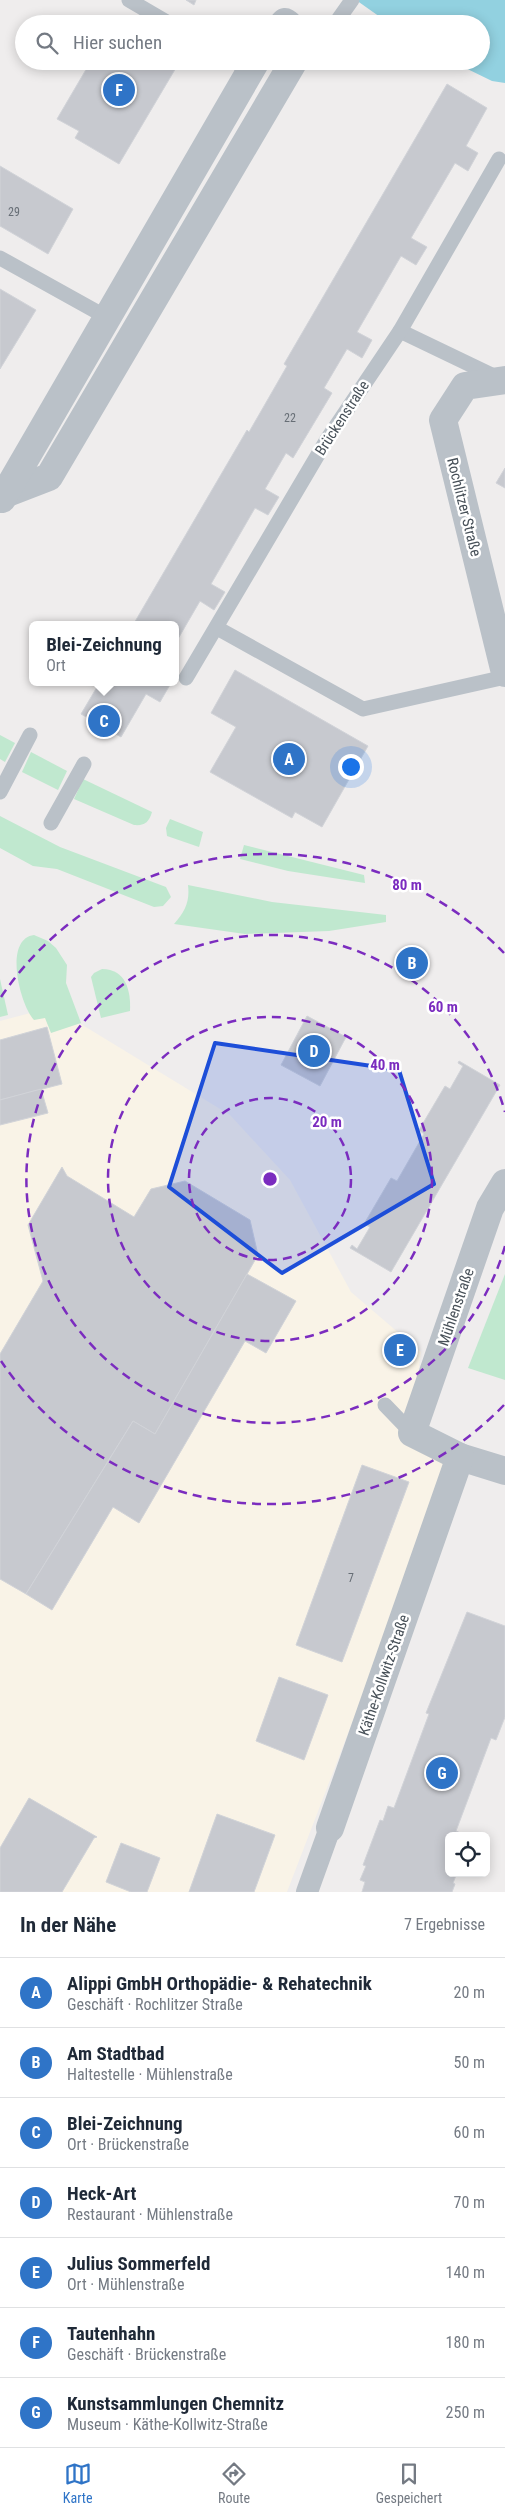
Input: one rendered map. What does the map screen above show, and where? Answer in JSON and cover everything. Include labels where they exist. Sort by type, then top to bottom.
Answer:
[{"type":"street","points":[[3,498],[108,318],[243,70]]},
{"type":"street","points":[[3,498],[49,477],[289,70]]},
{"type":"street","name":"Rochlitzer Straße","points":[[504,380],[465,386],[443,420],[505,673]]},
{"type":"street","name":"Mühlenstraße","points":[[412,1433],[490,1208],[505,1183]]},
{"type":"street","points":[[412,1433],[460,1457],[505,1472]]},
{"type":"street","name":"Käthe-Kollwitz-Straße","points":[[307,1892],[460,1457]]},
{"type":"lane","points":[[129,0],[155,15]]},
{"type":"lane","points":[[342,15],[352,0]]},
{"type":"lane","name":"Brückenstraße","points":[[186,678],[326,441],[400,331],[500,159]]},
{"type":"lane","points":[[0,258],[108,318]]},
{"type":"lane","points":[[400,331],[504,380]]},
{"type":"lane","points":[[217,628],[363,708],[505,677]]},
{"type":"lane","points":[[0,792],[30,735]]},
{"type":"lane","points":[[51,823],[84,764]]},
{"type":"lane","points":[[386,1405],[412,1433]]},
{"type":"highlighted area","points":[[215,1043],[399,1070],[434,1184],[282,1273],[169,1187]]},
{"type":"shaded area","points":[[53,1007],[230,1115],[290,1180],[351,1292],[421,1352],[410,1430],[456,1452],[287,1892],[0,1892],[0,1021]]},
{"type":"green space","points":[[0,735],[15,743],[5,762],[0,759]]},
{"type":"green space","points":[[31,752],[67,771],[58,790],[22,772]]},
{"type":"green space","points":[[83,779],[152,812],[146,823],[134,825],[74,799]]},
{"type":"green space","points":[[0,816],[60,847],[166,887],[171,897],[163,906],[154,907],[57,869],[33,866],[0,848]]},
{"type":"green space","points":[[170,819],[203,832],[199,847],[167,836],[166,828]]},
{"type":"green space","points":[[244,845],[364,875],[365,883],[288,871],[240,859]]},
{"type":"green space","points":[[188,885],[272,902],[386,915],[386,922],[329,931],[245,934],[174,924],[186,906]]},
{"type":"green space","points":[[34,935],[48,941],[56,948],[67,965],[66,983],[81,1023],[51,1033],[45,1018],[34,1020],[29,1012],[20,988],[17,960],[19,948],[25,939]]},
{"type":"green space","points":[[102,969],[110,970],[122,977],[128,989],[130,1011],[101,1018],[91,977]]},
{"type":"green space","points":[[0,979],[8,1015],[0,1017]]},
{"type":"green space","points":[[505,1274],[505,1380],[468,1368]]},
{"type":"water","points":[[356,0],[505,0],[505,83],[492,81],[469,70],[490,70],[490,15],[377,15]]},
{"type":"building","points":[[186,0],[196,0],[194,5]]},
{"type":"building","points":[[86,70],[175,70],[119,164],[75,138],[79,131],[57,119]]},
{"type":"building","points":[[447,84],[487,108],[466,146],[478,153],[468,171],[455,163],[411,238],[427,247],[416,265],[401,256],[357,332],[372,340],[362,358],[347,349],[324,388],[332,393],[293,458],[286,453],[265,489],[279,497],[268,515],[255,508],[211,584],[225,592],[214,610],[200,601],[179,637],[179,621],[135,621],[247,430],[249,432],[287,366],[284,364]]},
{"type":"building","points":[[0,166],[73,209],[48,254],[0,226]]},
{"type":"building","points":[[0,289],[36,310],[0,369]]},
{"type":"building","points":[[505,468],[505,488],[496,483]]},
{"type":"building","points":[[235,670],[368,746],[322,827],[295,812],[292,818],[210,772],[236,727],[211,713]]},
{"type":"building","points":[[98,686],[169,686],[160,702],[146,694],[121,737],[81,714]]},
{"type":"building","points":[[307,1016],[346,1037],[320,1086],[281,1065]]},
{"type":"building","points":[[47,1027],[62,1084],[0,1100],[0,1040]]},
{"type":"building","points":[[459,1061],[500,1085],[391,1272],[350,1248],[352,1245],[357,1249],[370,1227],[364,1224],[391,1178],[397,1181],[424,1134],[419,1130],[445,1086],[450,1089],[463,1066],[458,1063]]},
{"type":"building","points":[[41,1089],[48,1113],[0,1125],[0,1100]]},
{"type":"building","points":[[62,1167],[67,1176],[134,1217],[151,1189],[185,1181],[250,1220],[258,1255],[155,1434],[133,1421],[26,1594],[0,1579],[0,1354],[43,1281],[28,1225]]},
{"type":"building","points":[[247,1274],[296,1301],[266,1353],[245,1341],[139,1523],[113,1507],[52,1610],[26,1594],[133,1421],[155,1434]]},
{"type":"building","points":[[362,1465],[409,1482],[342,1662],[296,1645]]},
{"type":"building","points":[[467,1612],[505,1626],[505,1717],[496,1740],[491,1738],[456,1831],[458,1832],[445,1832],[445,1877],[455,1877],[452,1892],[362,1892],[365,1882],[360,1880],[366,1866],[363,1865],[380,1820],[383,1821],[388,1806],[394,1808],[429,1714],[426,1713]]},
{"type":"building","points":[[279,1677],[328,1695],[304,1760],[256,1741]]},
{"type":"building","points":[[29,1798],[97,1837],[94,1838],[62,1892],[0,1892],[0,1848]]},
{"type":"building","points":[[217,1814],[275,1835],[254,1892],[189,1892]]},
{"type":"building","points":[[121,1843],[160,1858],[147,1892],[131,1892],[106,1882]]},
{"type":"place","name":"Tautenhahn","points":[[119,90]]},
{"type":"place","name":"Blei-Zeichnung","points":[[104,721]]},
{"type":"place","name":"Alippi GmbH Orthopädie- & Rehatechnik","points":[[289,759]]},
{"type":"place","name":"Am Stadtbad","points":[[412,963]]},
{"type":"place","name":"Heck-Art","points":[[314,1051]]},
{"type":"place","name":"Julius Sommerfeld","points":[[400,1350]]},
{"type":"place","name":"Kunstsammlungen Chemnitz","points":[[442,1773]]}]
